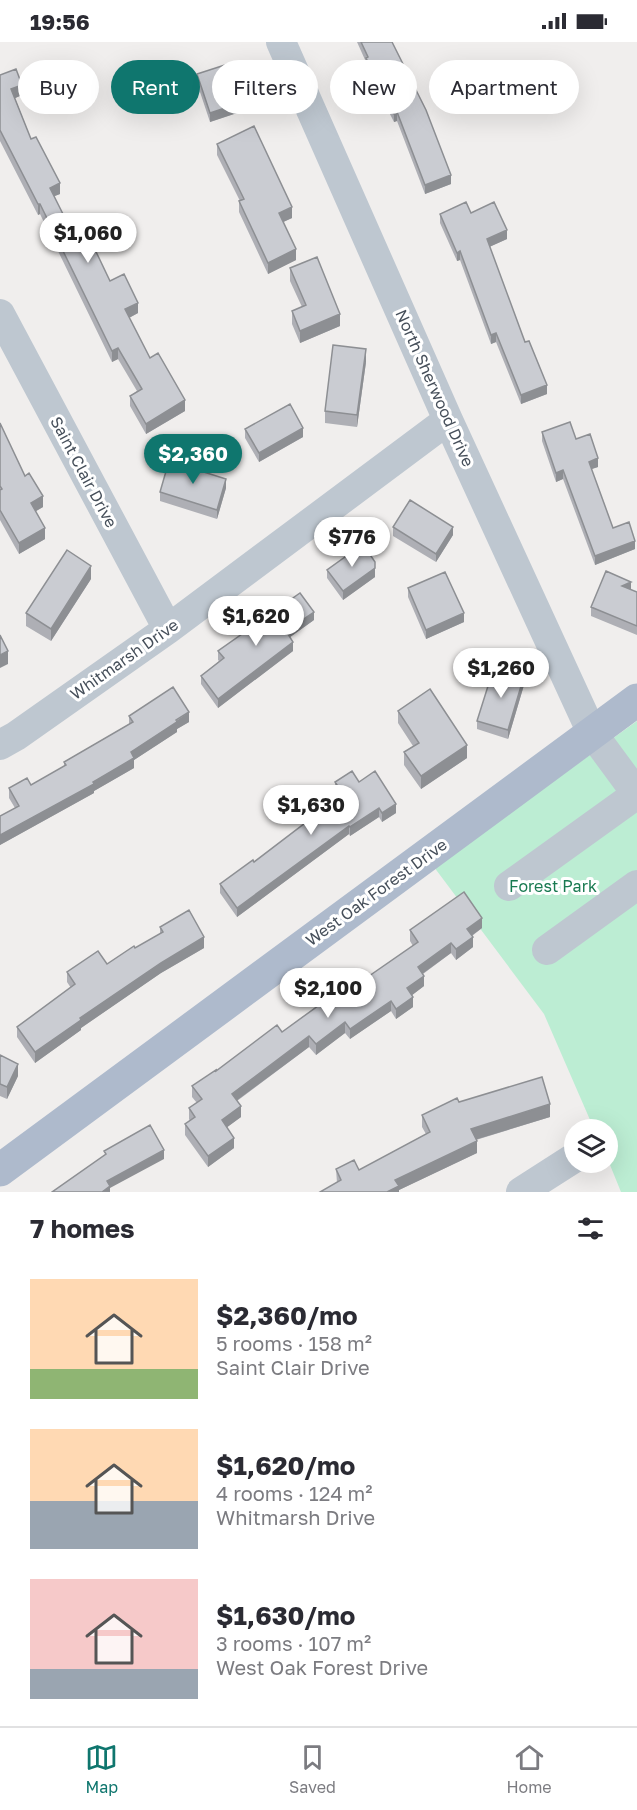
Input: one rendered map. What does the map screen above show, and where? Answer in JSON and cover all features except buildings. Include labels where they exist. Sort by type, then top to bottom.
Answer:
[{"type":"main road","name":"West Oak Forest Drive","points":[[0,1170],[637,700]]},
{"type":"street","name":"North Sherwood Drive","points":[[281,42],[448,420],[592,733],[637,794]]},
{"type":"street","name":"Saint Clair Drive","points":[[0,314],[168,629]]},
{"type":"street","name":"Whitmarsh Drive","points":[[0,745],[168,629],[448,420]]},
{"type":"street","points":[[509,886],[637,794]]},
{"type":"street","points":[[547,950],[637,885]]},
{"type":"street","points":[[521,1192],[564,1164]]},
{"type":"green space","name":"Forest Park","points":[[637,721],[637,1192],[621,1192],[613,1173],[618,1173],[618,1119],[590,1119],[544,1014],[434,867]]}]
